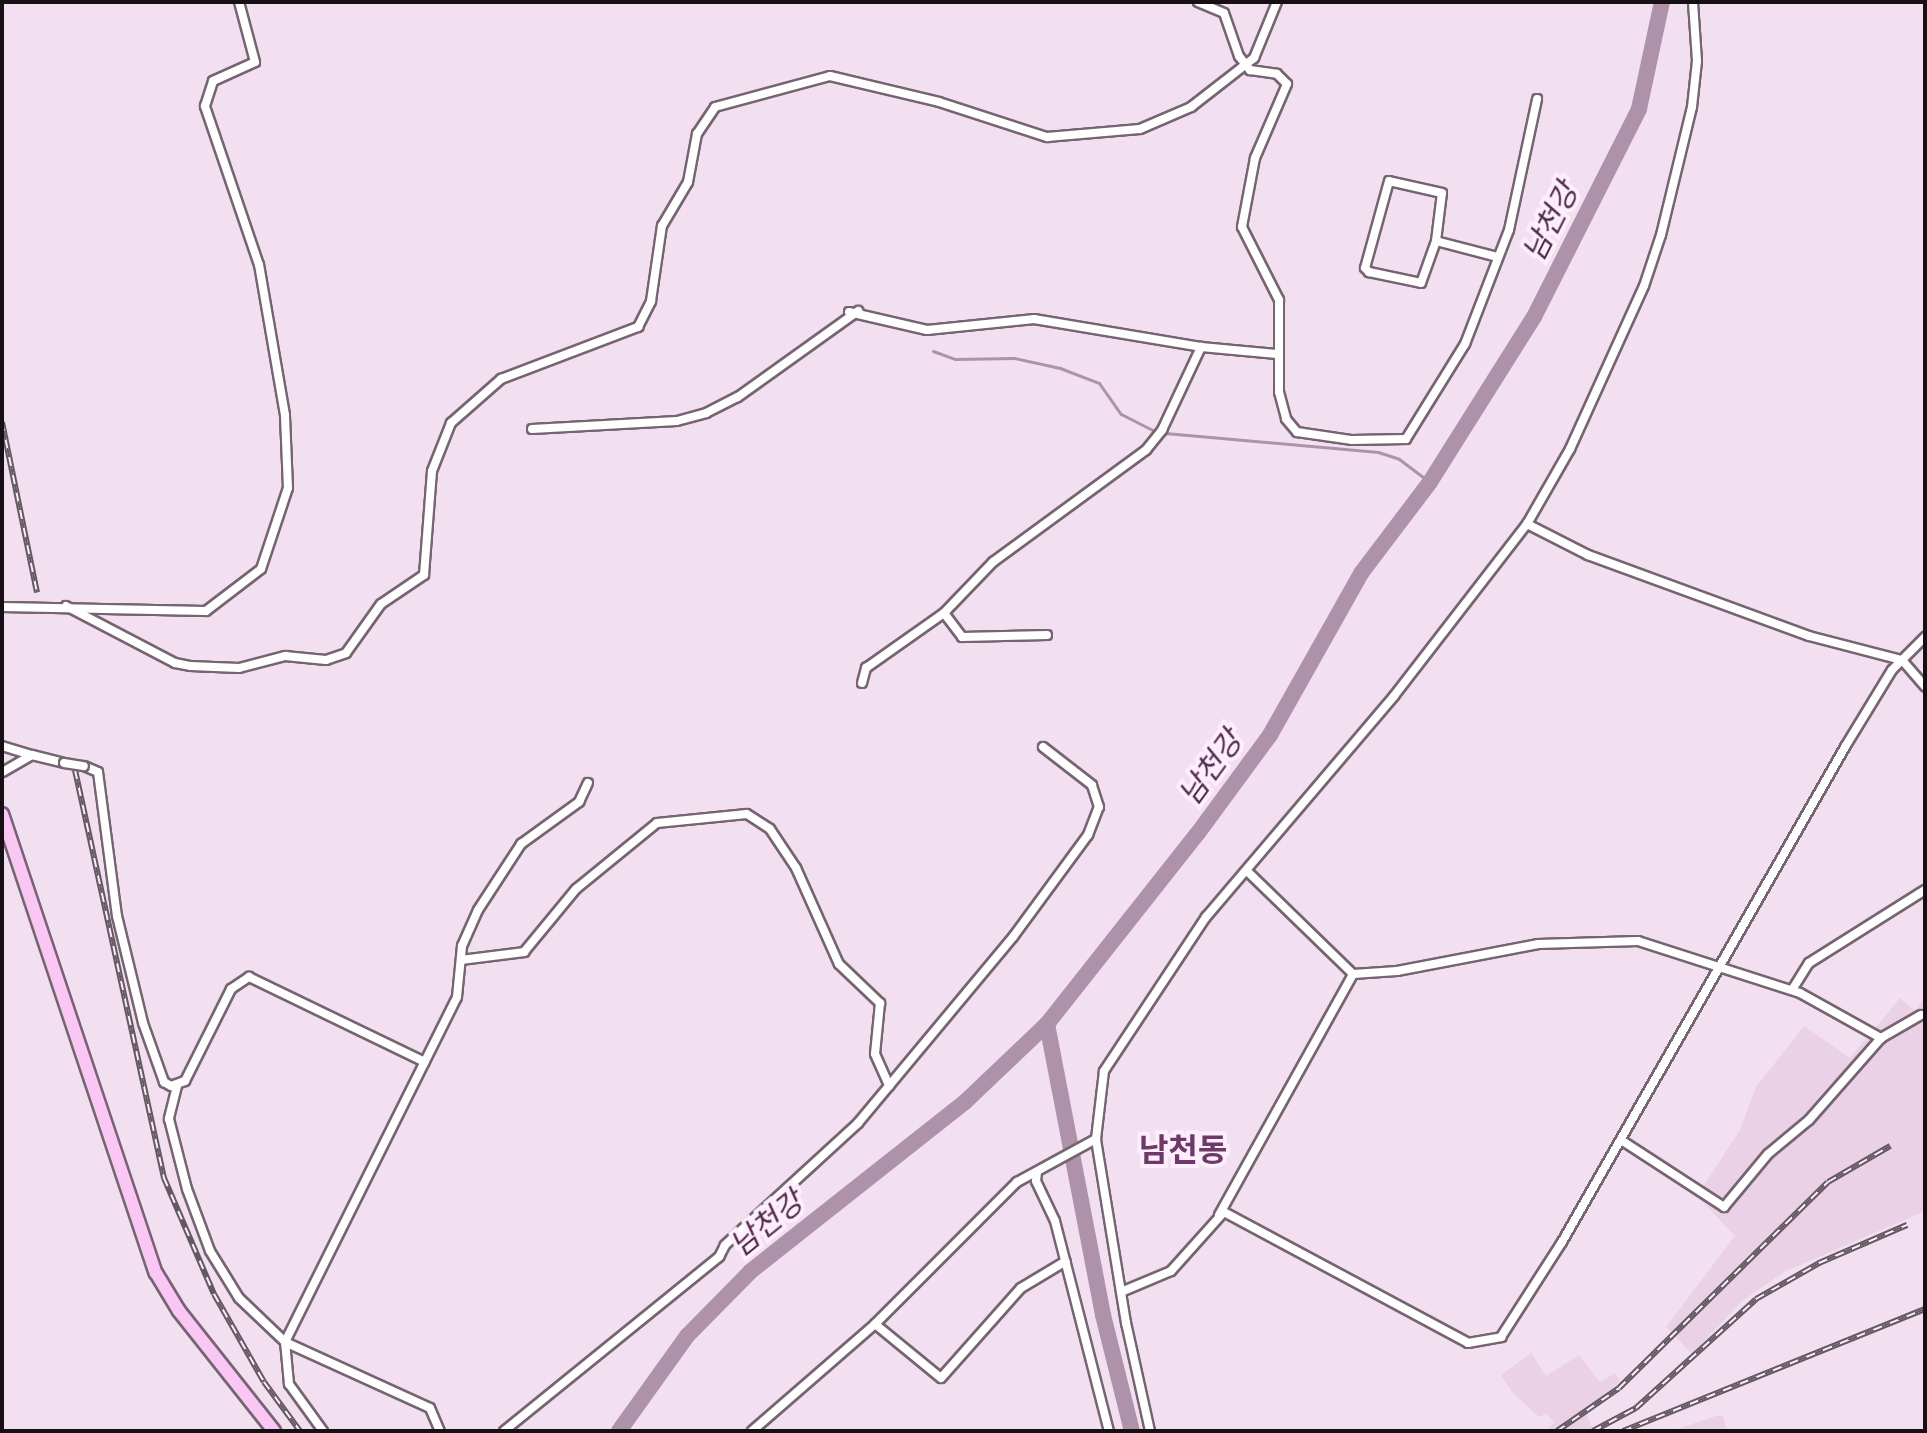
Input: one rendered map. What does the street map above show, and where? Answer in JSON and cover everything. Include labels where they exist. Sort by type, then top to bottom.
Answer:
[{"type":"main road","points":[[2,814],[156,1273],[179,1311],[274,1431]]},
{"type":"street","points":[[2,607],[206,611],[261,569],[283,506],[289,472],[285,415],[259,265],[205,106],[213,81],[255,62],[239,2]]},
{"type":"street","points":[[1198,2],[1224,13],[1246,64],[1254,71],[1277,74],[1287,84],[1246,184],[1242,227],[1279,300],[1279,392],[1291,429],[1329,438],[1406,439],[1465,344],[1498,257],[1523,174],[1537,99]]},
{"type":"street","points":[[66,606],[175,663],[190,666],[239,668],[285,656],[326,660],[356,646],[381,604],[424,575],[432,471],[451,423],[501,379],[638,327],[651,301],[662,226],[688,182],[697,134],[715,107],[817,79],[844,77],[1036,135],[1072,138],[1162,123],[1246,64],[1264,39],[1277,2]]},
{"type":"street","points":[[1150,1431],[1121,1292],[1096,1139],[1104,1071],[1188,942],[1385,707],[1527,524],[1590,408],[1661,235],[1692,107],[1697,61],[1693,2]]},
{"type":"street","points":[[1389,181],[1442,193],[1436,241],[1416,285],[1365,268],[1389,181]]},
{"type":"street","points":[[1436,241],[1498,257]]},
{"type":"street","points":[[532,429],[677,421],[706,413],[738,397],[853,311],[927,330],[1034,319],[1201,347],[1277,354]]},
{"type":"street","points":[[862,683],[866,668],[944,613],[1022,538],[1146,450],[1162,430],[1201,347]]},
{"type":"street","points":[[1527,524],[1588,555],[1809,636],[1902,660],[1925,686]]},
{"type":"street","points":[[944,613],[962,637],[1047,635]]},
{"type":"street","points":[[1218,1215],[1224,1212],[1468,1343],[1501,1337],[1621,1140],[1845,747],[1902,660],[1925,637]]},
{"type":"street","points":[[2,746],[98,772],[117,916],[143,1023],[164,1082],[177,1086]]},
{"type":"street","points":[[504,1431],[719,1257],[725,1245],[858,1123],[1013,937],[1088,835],[1099,807],[1097,792],[1043,747]]},
{"type":"street","points":[[2,772],[32,755]]},
{"type":"street","points":[[323,1431],[289,1384],[285,1342],[457,997],[461,960],[478,910],[510,858],[540,827],[579,802],[588,783]]},
{"type":"street","points":[[461,960],[524,952],[576,889],[657,823],[747,814],[770,829],[782,844],[831,951],[880,1003],[875,1054],[889,1086]]},
{"type":"street","points":[[1247,871],[1353,974],[1397,971],[1538,944],[1599,940],[1664,945],[1792,990],[1881,1038]]},
{"type":"street","points":[[1792,990],[1809,963],[1925,890]]},
{"type":"street","points":[[1121,1292],[1171,1271],[1218,1215],[1353,974]]},
{"type":"street","points":[[425,1062],[249,977],[231,989],[185,1081],[177,1086],[169,1119],[203,1235],[239,1298],[285,1342],[430,1408],[440,1431]]},
{"type":"street","points":[[1621,1140],[1724,1207],[1768,1154],[1809,1120],[1881,1038],[1921,1015]]},
{"type":"street","points":[[752,1431],[875,1324],[994,1203],[1037,1172],[1096,1139]]},
{"type":"street","points":[[1037,1172],[1066,1261],[1109,1431]]},
{"type":"street","points":[[875,1324],[941,1378],[1021,1288],[1066,1261]]},
{"type":"shaded area","points":[[1925,997],[1925,1211],[1784,1272],[1742,1301],[1692,1354],[1666,1327],[1735,1236],[1697,1196],[1740,1130],[1756,1087],[1804,1026],[1850,1058],[1900,998],[1915,1011]]},
{"type":"shaded area","points":[[1531,1353],[1546,1376],[1579,1355],[1600,1382],[1615,1373],[1620,1381],[1585,1411],[1594,1431],[1547,1431],[1554,1422],[1546,1414],[1539,1417],[1512,1392],[1501,1375]]},
{"type":"shaded area","points":[[1723,1416],[1727,1431],[1671,1431]]},
{"type":"waterway","name":"남천강","points":[[619,1431],[687,1336],[751,1271],[965,1102],[1047,1024],[1198,833],[1270,735],[1362,572],[1430,482],[1534,317],[1639,109],[1662,2]]},
{"type":"waterway","points":[[933,351],[955,359],[1014,358],[1060,368],[1099,383],[1121,414],[1155,431]]},
{"type":"waterway","points":[[1165,433],[1378,452],[1399,459],[1430,482]]},
{"type":"waterway","points":[[1047,1024],[1103,1315],[1132,1431]]},
{"type":"railway","points":[[2,422],[37,592]]},
{"type":"railway","points":[[75,770],[164,1178],[214,1294],[264,1382],[300,1431]]},
{"type":"railway","points":[[1557,1431],[1619,1388],[1828,1182],[1890,1146]]},
{"type":"railway","points":[[1593,1431],[1636,1408],[1756,1299],[1819,1263],[1907,1225]]},
{"type":"railway","points":[[1623,1431],[1925,1309]]},
{"type":"district","name":"남천동","points":[[1183,1150]]}]
